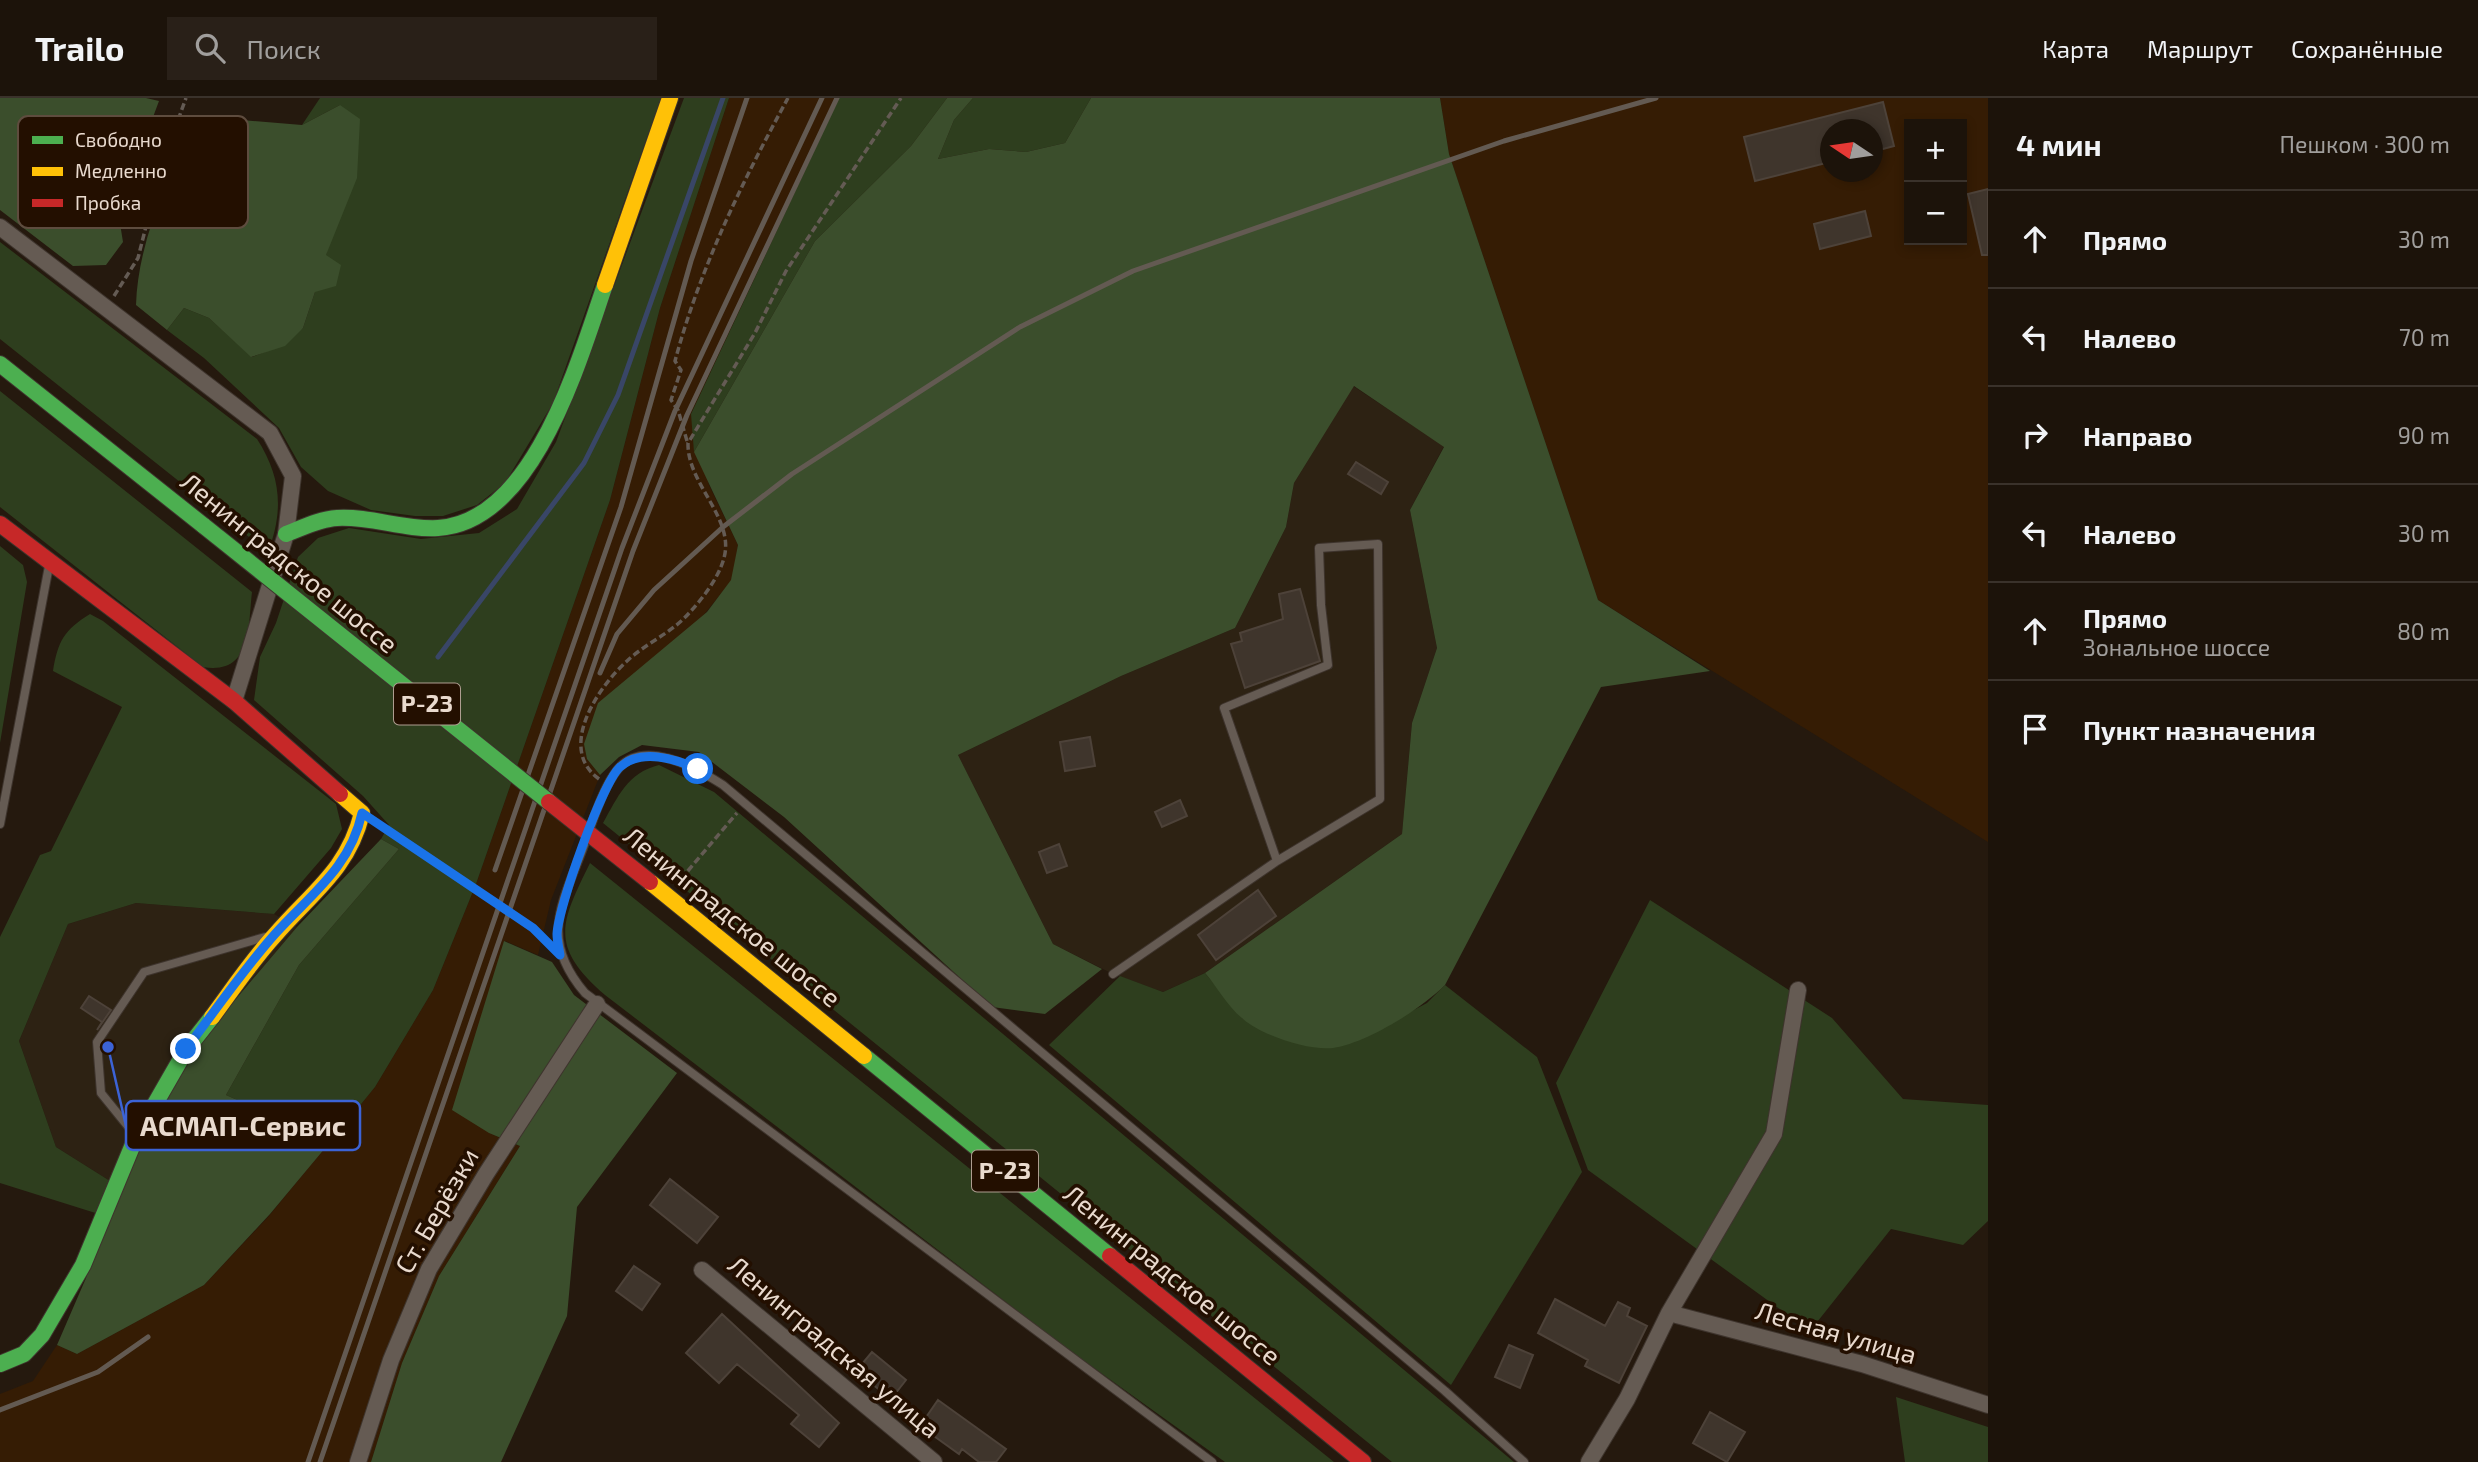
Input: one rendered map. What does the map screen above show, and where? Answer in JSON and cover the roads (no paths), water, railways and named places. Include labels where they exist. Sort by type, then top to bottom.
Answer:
[{"type":"main road","points":[[286,534],[334,518],[372,519],[439,529],[466,523],[495,506],[518,479],[545,436],[569,385],[670,98]]},
{"type":"main road","name":"Ленинградское шоссе","points":[[0,364],[650,882],[1363,1462]]},
{"type":"main road","points":[[0,524],[233,701],[362,813],[356,838],[318,891],[275,934],[186,1049],[136,1137],[83,1265],[42,1335],[24,1353],[0,1364]]},
{"type":"street","points":[[0,227],[270,433],[293,476],[286,534],[233,701]]},
{"type":"street","points":[[1589,1462],[1627,1399],[1670,1313],[1774,1134],[1798,990]]},
{"type":"street","name":"Ст. Берёзки","points":[[358,1462],[391,1360],[429,1269],[486,1174],[597,1004]]},
{"type":"street","name":"Ленинградская улица","points":[[702,1270],[934,1462]]},
{"type":"street","name":"Лесная улица","points":[[1670,1313],[1862,1364],[1988,1405]]},
{"type":"lane","points":[[1113,974],[1277,861],[1380,799],[1378,544],[1319,548],[1321,605],[1328,665],[1224,708],[1277,861]]},
{"type":"lane","points":[[0,824],[50,563]]},
{"type":"lane","points":[[1212,1462],[597,1004],[570,975],[560,955],[557,934],[564,902],[596,811],[620,767],[638,758],[676,759],[698,769],[745,803],[1445,1391],[1524,1462]]},
{"type":"lane","points":[[136,1137],[101,1093],[97,1042],[144,972],[275,934]]},
{"type":"waterway","points":[[438,657],[584,463],[618,395],[723,98]]},
{"type":"railway","points":[[495,870],[621,507],[691,261],[747,98]]},
{"type":"railway","points":[[308,1462],[622,548],[675,411],[822,98]]},
{"type":"railway","points":[[320,1462],[633,551],[687,415],[837,98]]},
{"type":"railway","points":[[600,673],[617,634],[654,590],[723,527],[792,474],[1020,327],[1133,271],[1504,141],[1656,98]]},
{"type":"railway","points":[[0,1410],[98,1372],[148,1337]]},
{"type":"place","name":"АСМАП-Сервис","points":[[108,1047]]}]
